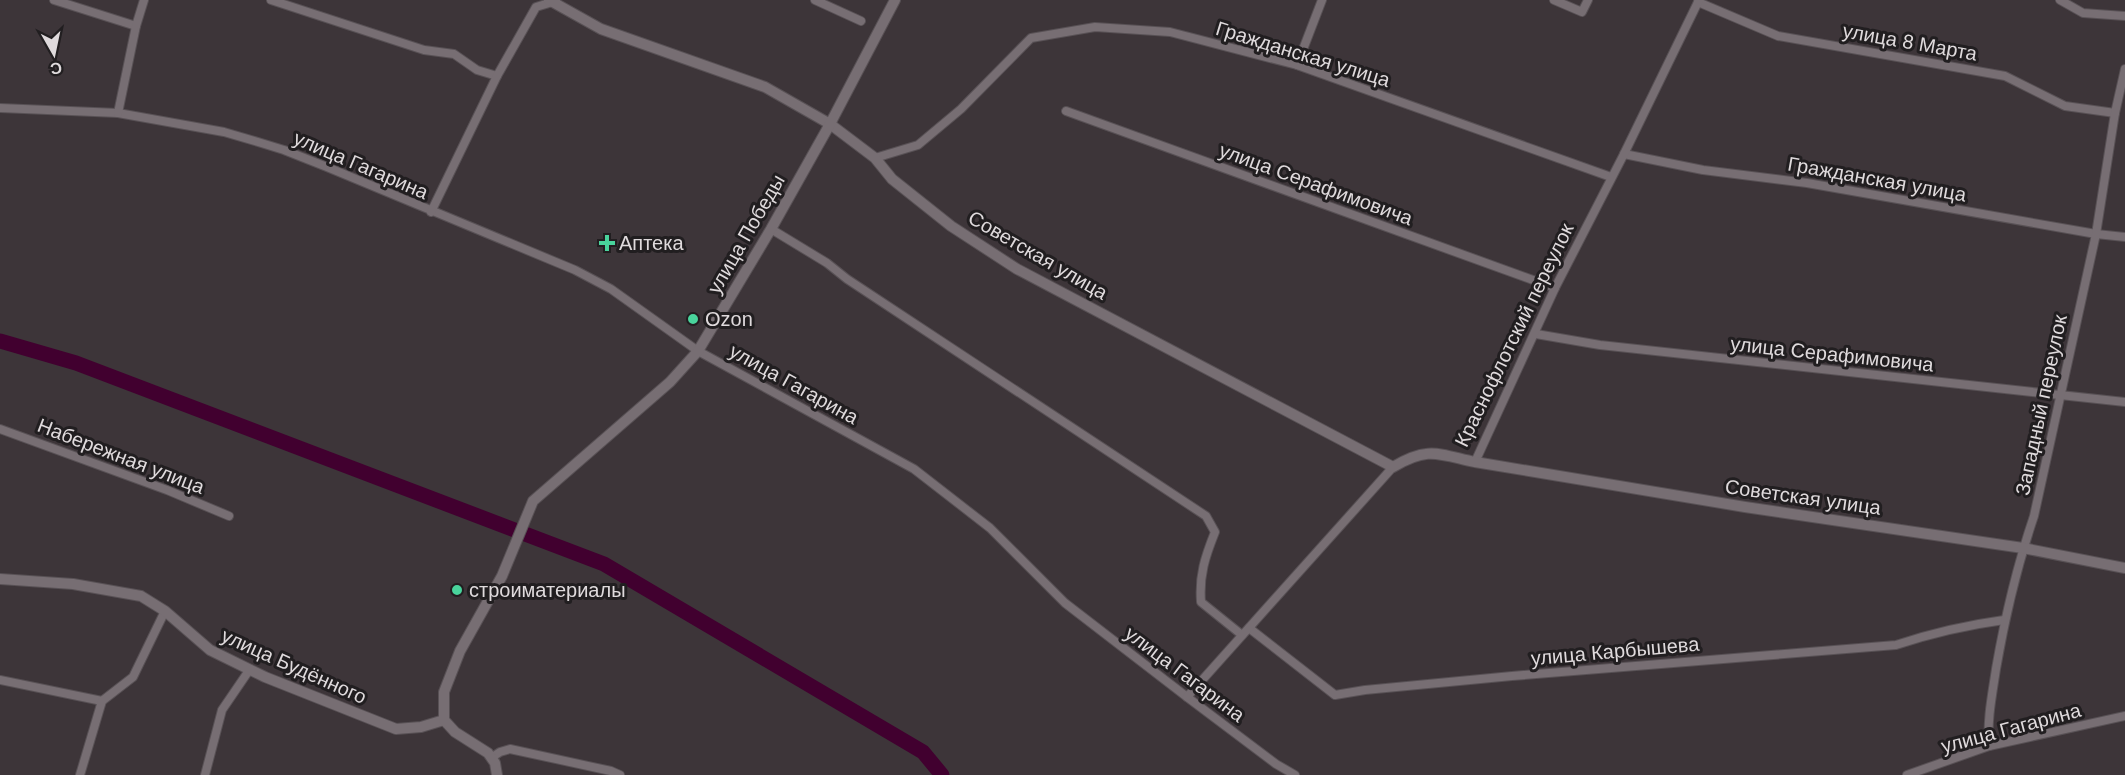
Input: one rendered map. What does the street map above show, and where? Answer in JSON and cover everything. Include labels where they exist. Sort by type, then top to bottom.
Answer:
[{"type":"street","points":[[54,0],[136,26]]},
{"type":"street","points":[[118,113],[136,26],[144,0]]},
{"type":"street","points":[[271,0],[424,50],[454,54],[477,70],[497,76]]},
{"type":"street","points":[[815,0],[861,21]]},
{"type":"street","name":"улица Победы","points":[[444,720],[444,692],[460,651],[502,576],[533,501],[670,382],[698,351],[830,124],[895,0]]},
{"type":"street","points":[[1297,64],[1322,0]]},
{"type":"street","points":[[1554,0],[1582,12],[1588,0]]},
{"type":"street","points":[[2060,0],[2084,13],[2125,16]]},
{"type":"street","points":[[431,212],[497,76],[536,7],[554,1]]},
{"type":"street","name":"Советская улица","points":[[554,1],[601,30],[765,87],[830,124],[874,158],[892,179],[951,226],[1017,269],[1393,466]]},
{"type":"street","name":"улица 8 Марта","points":[[1699,1],[1778,36],[2005,76],[2065,106],[2115,113]]},
{"type":"street","name":"Краснофлотский переулок","points":[[1187,697],[1393,466],[1421,453],[1439,454],[1475,462],[1536,334],[1555,288],[1699,1]]},
{"type":"street","name":"Гражданская улица","points":[[874,158],[918,145],[961,109],[1031,38],[1095,27],[1170,32],[1297,64],[1611,177]]},
{"type":"street","name":"Западный переулок","points":[[1989,746],[1987,723],[2004,620],[2034,516],[2096,234],[2115,113],[2125,69]]},
{"type":"street","name":"улица Гагарина","points":[[0,108],[118,113],[224,132],[285,150],[576,270],[611,289],[698,351],[914,469],[990,528],[1065,603],[1276,764],[1295,775]]},
{"type":"street","name":"улица Серафимовича","points":[[1066,111],[1555,288]]},
{"type":"street","name":"Гражданская улица","points":[[1624,154],[1703,170],[1807,183],[2096,234],[2125,237]]},
{"type":"street","name":"улица Карбышева","points":[[771,229],[827,263],[847,279],[1206,516],[1215,532],[1199,582],[1201,602],[1335,695],[1512,676],[1896,645],[1939,632],[2004,620]]},
{"type":"street","name":"улица Серафимовича","points":[[1536,334],[1600,345],[2125,402]]},
{"type":"street","name":"Набережная улица","points":[[0,429],[167,490],[229,516]]},
{"type":"street","name":"Советская улица","points":[[1475,462],[1745,507],[2023,548],[2125,568]]},
{"type":"street","name":"улица Будённого","points":[[0,579],[73,584],[141,596],[165,611],[210,650],[265,677],[396,729],[422,727],[444,720]]},
{"type":"street","points":[[80,775],[102,700],[133,677],[165,611]]},
{"type":"street","points":[[205,775],[222,710],[250,669]]},
{"type":"street","points":[[0,680],[102,700]]},
{"type":"street","name":"улица Гагарина","points":[[1907,775],[1989,746],[2125,716]]},
{"type":"street","points":[[444,720],[455,732],[488,753],[495,763],[497,775]]},
{"type":"street","points":[[491,758],[510,749],[611,771],[620,775]]},
{"type":"waterway","points":[[0,341],[76,363],[604,564],[923,752],[942,775]]},
{"type":"place","name":"Аптека","points":[[607,243]]},
{"type":"place","name":"Ozon","points":[[693,319]]},
{"type":"place","name":"строиматериалы","points":[[457,590]]}]
